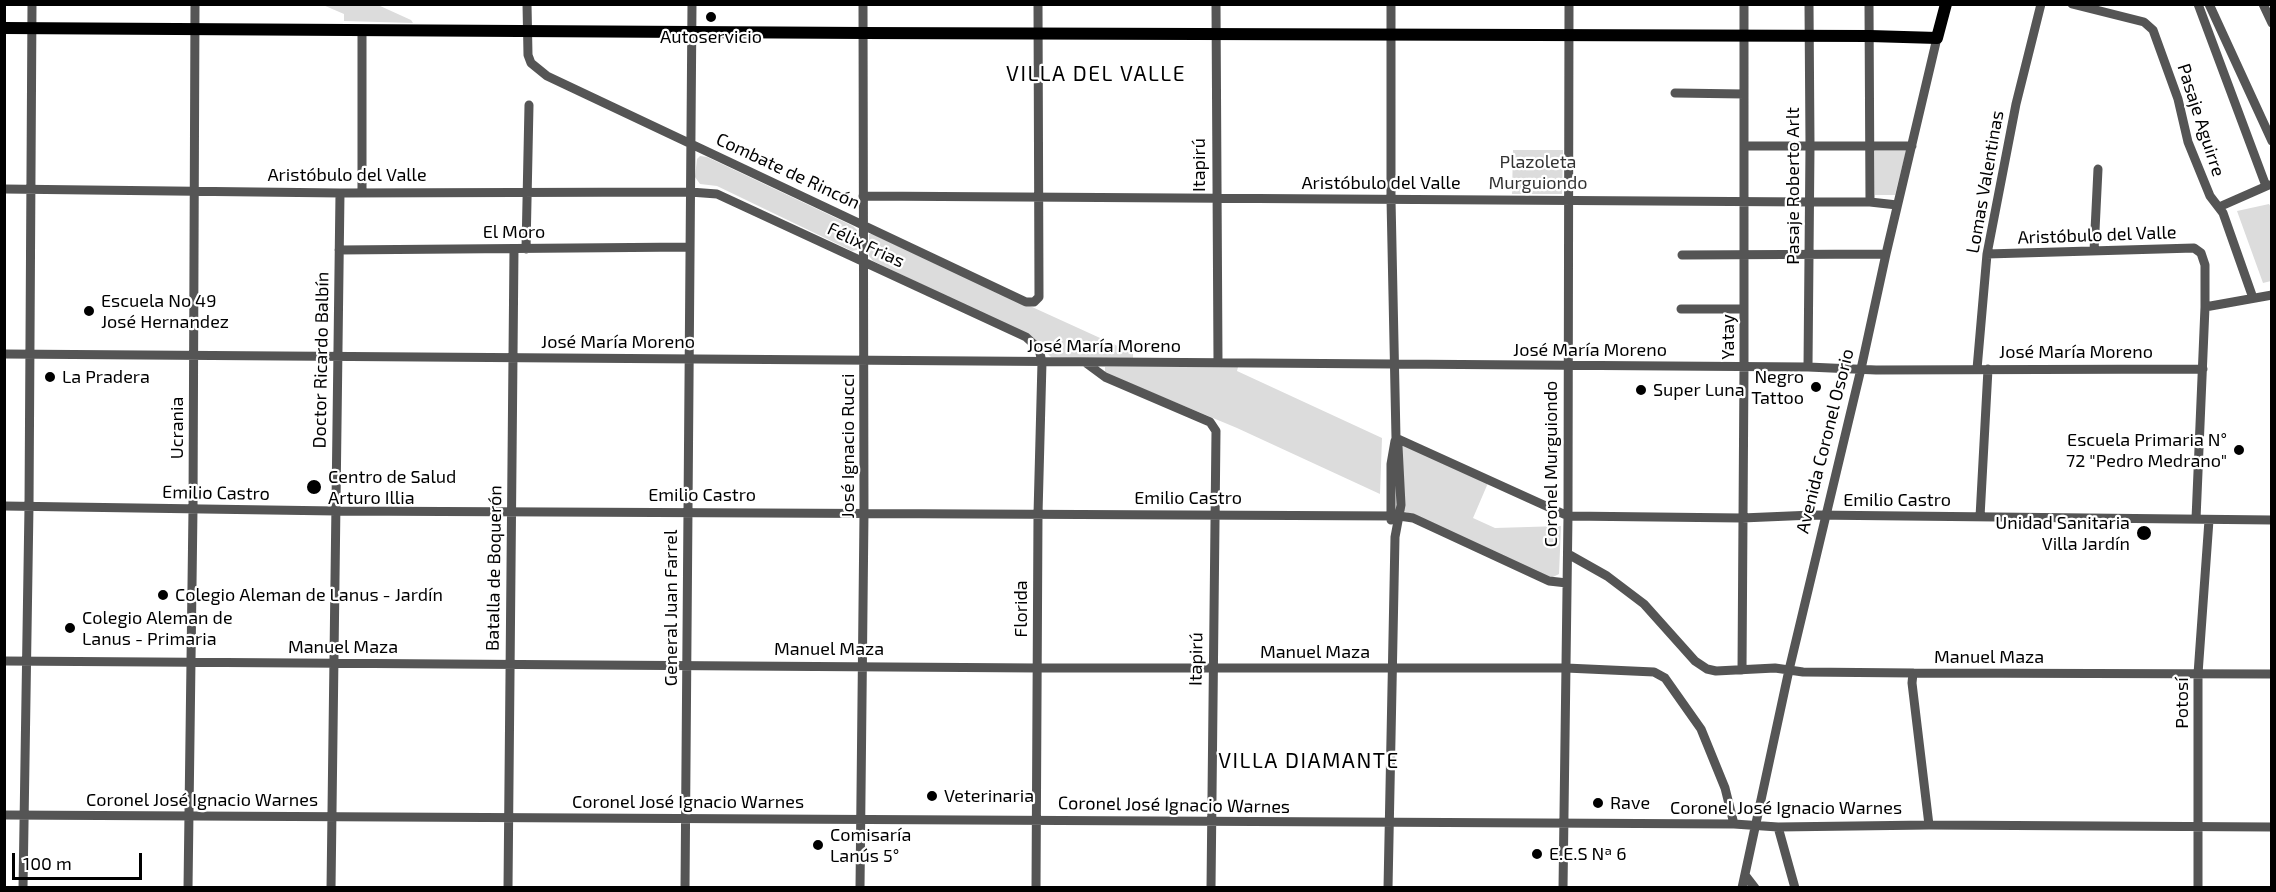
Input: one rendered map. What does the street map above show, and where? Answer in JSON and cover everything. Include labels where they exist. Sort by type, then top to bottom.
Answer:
[{"type":"main road","name":"Avenida Coronel Osorio","points":[[1937,38],[1946,4]]},
{"type":"main road","points":[[4,28],[1038,34],[1744,35],[1937,38]]},
{"type":"street","points":[[23,888],[29,506],[32,4]]},
{"type":"street","name":"Ucrania","points":[[188,888],[193,509],[195,4]]},
{"type":"street","points":[[527,4],[527,30]]},
{"type":"street","name":"General Juan Farrel","points":[[685,888],[692,4]]},
{"type":"street","name":"José Ignacio Rucci","points":[[860,888],[864,513],[863,4]]},
{"type":"street","points":[[1038,4],[1038,198]]},
{"type":"street","name":"Itapirú","points":[[1216,4],[1218,362]]},
{"type":"street","points":[[1388,888],[1395,537],[1390,464],[1396,438],[1391,199],[1391,4]]},
{"type":"street","name":"Coronel Murguiondo","points":[[1563,888],[1568,554],[1569,4]]},
{"type":"street","name":"Yatay","points":[[1742,669],[1743,4]]},
{"type":"street","name":"Pasaje Roberto Arlt","points":[[1808,367],[1809,4]]},
{"type":"street","points":[[1869,4],[1870,202]]},
{"type":"street","name":"Lomas Valentinas","points":[[1977,369],[1987,254],[2014,115],[2041,4]]},
{"type":"street","name":"Pasaje Aguirre","points":[[2072,4],[2145,22],[2153,30],[2173,85],[2188,142],[2210,196],[2219,207],[2253,298]]},
{"type":"street","points":[[2198,4],[2269,185],[2219,207]]},
{"type":"street","points":[[2209,4],[2271,141]]},
{"type":"street","points":[[2263,4],[2271,23]]},
{"type":"street","points":[[362,30],[362,192]]},
{"type":"street","name":"Combate de Rincón","points":[[527,30],[526,46],[531,63],[547,76],[1026,302],[1034,302],[1039,297],[1038,198]]},
{"type":"street","name":"Avenida Coronel Osorio","points":[[1742,888],[1789,670],[1937,38]]},
{"type":"street","points":[[1675,93],[1744,94]]},
{"type":"street","points":[[526,249],[529,105]]},
{"type":"street","points":[[1744,146],[1912,146]]},
{"type":"street","points":[[2094,251],[2098,169]]},
{"type":"street","name":"Aristóbulo del Valle","points":[[4,189],[340,193],[690,192]]},
{"type":"street","name":"Félix Frias","points":[[690,192],[726,197],[1026,337],[1039,349],[1042,362]]},
{"type":"street","name":"Doctor Ricardo Balbín","points":[[331,888],[340,193]]},
{"type":"street","name":"Aristóbulo del Valle","points":[[863,196],[1870,202],[1898,205]]},
{"type":"street","name":"El Moro","points":[[339,250],[690,247]]},
{"type":"street","name":"Aristóbulo del Valle","points":[[1987,254],[2194,248],[2203,257],[2205,307]]},
{"type":"street","name":"Batalla de Boquerón","points":[[508,888],[514,249]]},
{"type":"street","points":[[1682,255],[1886,254]]},
{"type":"street","points":[[2196,519],[2205,307],[2271,295]]},
{"type":"street","points":[[1681,309],[1744,309]]},
{"type":"street","name":"José María Moreno","points":[[4,354],[1086,363],[1218,362],[1861,369],[2203,369]]},
{"type":"street","name":"Florida","points":[[1036,888],[1038,514],[1042,362]]},
{"type":"street","name":"Itapirú","points":[[1086,363],[1105,377],[1210,422],[1216,431],[1211,888]]},
{"type":"street","points":[[1980,517],[1988,369]]},
{"type":"street","name":"Emilio Castro","points":[[1396,438],[1568,516],[2271,520]]},
{"type":"street","name":"Emilio Castro","points":[[4,506],[336,511],[1395,516],[1413,518],[1549,581],[1567,583]]},
{"type":"street","name":"Potosí","points":[[2198,888],[2198,674],[2209,520]]},
{"type":"street","name":"Manuel Maza","points":[[1568,554],[1607,576],[1644,604],[1695,661],[1707,669],[1716,671],[1775,668],[1913,673],[2271,674]]},
{"type":"street","name":"Manuel Maza","points":[[4,661],[687,666],[862,665],[1038,668],[1566,668],[1654,672],[1665,678],[1701,729],[1725,788],[1734,824]]},
{"type":"street","points":[[1913,673],[1912,683],[1929,825]]},
{"type":"street","name":"Coronel José Ignacio Warnes","points":[[4,815],[1734,824],[1778,827],[1929,825],[2271,827]]},
{"type":"street","points":[[1778,827],[1796,888]]},
{"type":"street","points":[[1745,875],[1755,888]]},
{"type":"green space","points":[[323,5],[378,5],[413,23],[344,21],[344,14]]},
{"type":"green space","name":"Plazoleta Murguiondo","points":[[1513,150],[1563,150],[1562,194],[1512,194]]},
{"type":"green space","points":[[1875,151],[1906,151],[1895,195],[1875,195]]},
{"type":"green space","points":[[700,156],[707,157],[853,226],[857,230],[857,250],[852,251],[717,186],[700,184],[695,177],[697,159]]},
{"type":"green space","points":[[2269,204],[2272,209],[2271,281],[2263,283],[2237,211]]},
{"type":"green space","points":[[869,234],[1133,353],[1133,358],[1051,357],[1028,335],[873,261],[869,256]]},
{"type":"green space","points":[[1105,367],[1238,367],[1237,371],[1382,438],[1380,494],[1237,428],[1105,373]]},
{"type":"green space","points":[[1402,443],[1488,483],[1473,518],[1495,528],[1561,526],[1559,574],[1546,577],[1404,511]]},
{"type":"place","name":"Autoservicio","points":[[711,17]]},
{"type":"place","name":"Escuela No 49 José Hernandez","points":[[89,311]]},
{"type":"place","name":"La Pradera","points":[[50,377]]},
{"type":"place","name":"Negro Tattoo","points":[[1816,387]]},
{"type":"place","name":"Super Luna","points":[[1641,390]]},
{"type":"place","name":"Escuela Primaria N° 72 \"Pedro Medrano\"","points":[[2239,450]]},
{"type":"place","name":"Centro de Salud Arturo Illia","points":[[314,487]]},
{"type":"place","name":"Unidad Sanitaria Villa Jardín","points":[[2144,533]]},
{"type":"place","name":"Colegio Aleman de Lanus - Jardín","points":[[163,595]]},
{"type":"place","name":"Colegio Aleman de Lanus - Primaria","points":[[70,628]]},
{"type":"place","name":"Veterinaria","points":[[932,796]]},
{"type":"place","name":"Rave","points":[[1598,803]]},
{"type":"place","name":"Comisaría Lanús 5°","points":[[818,845]]},
{"type":"place","name":"E.E.S Nª 6","points":[[1537,854]]},
{"type":"district","name":"VILLA DEL VALLE","points":[[1096,74]]},
{"type":"district","name":"VILLA DIAMANTE","points":[[1309,761]]}]
